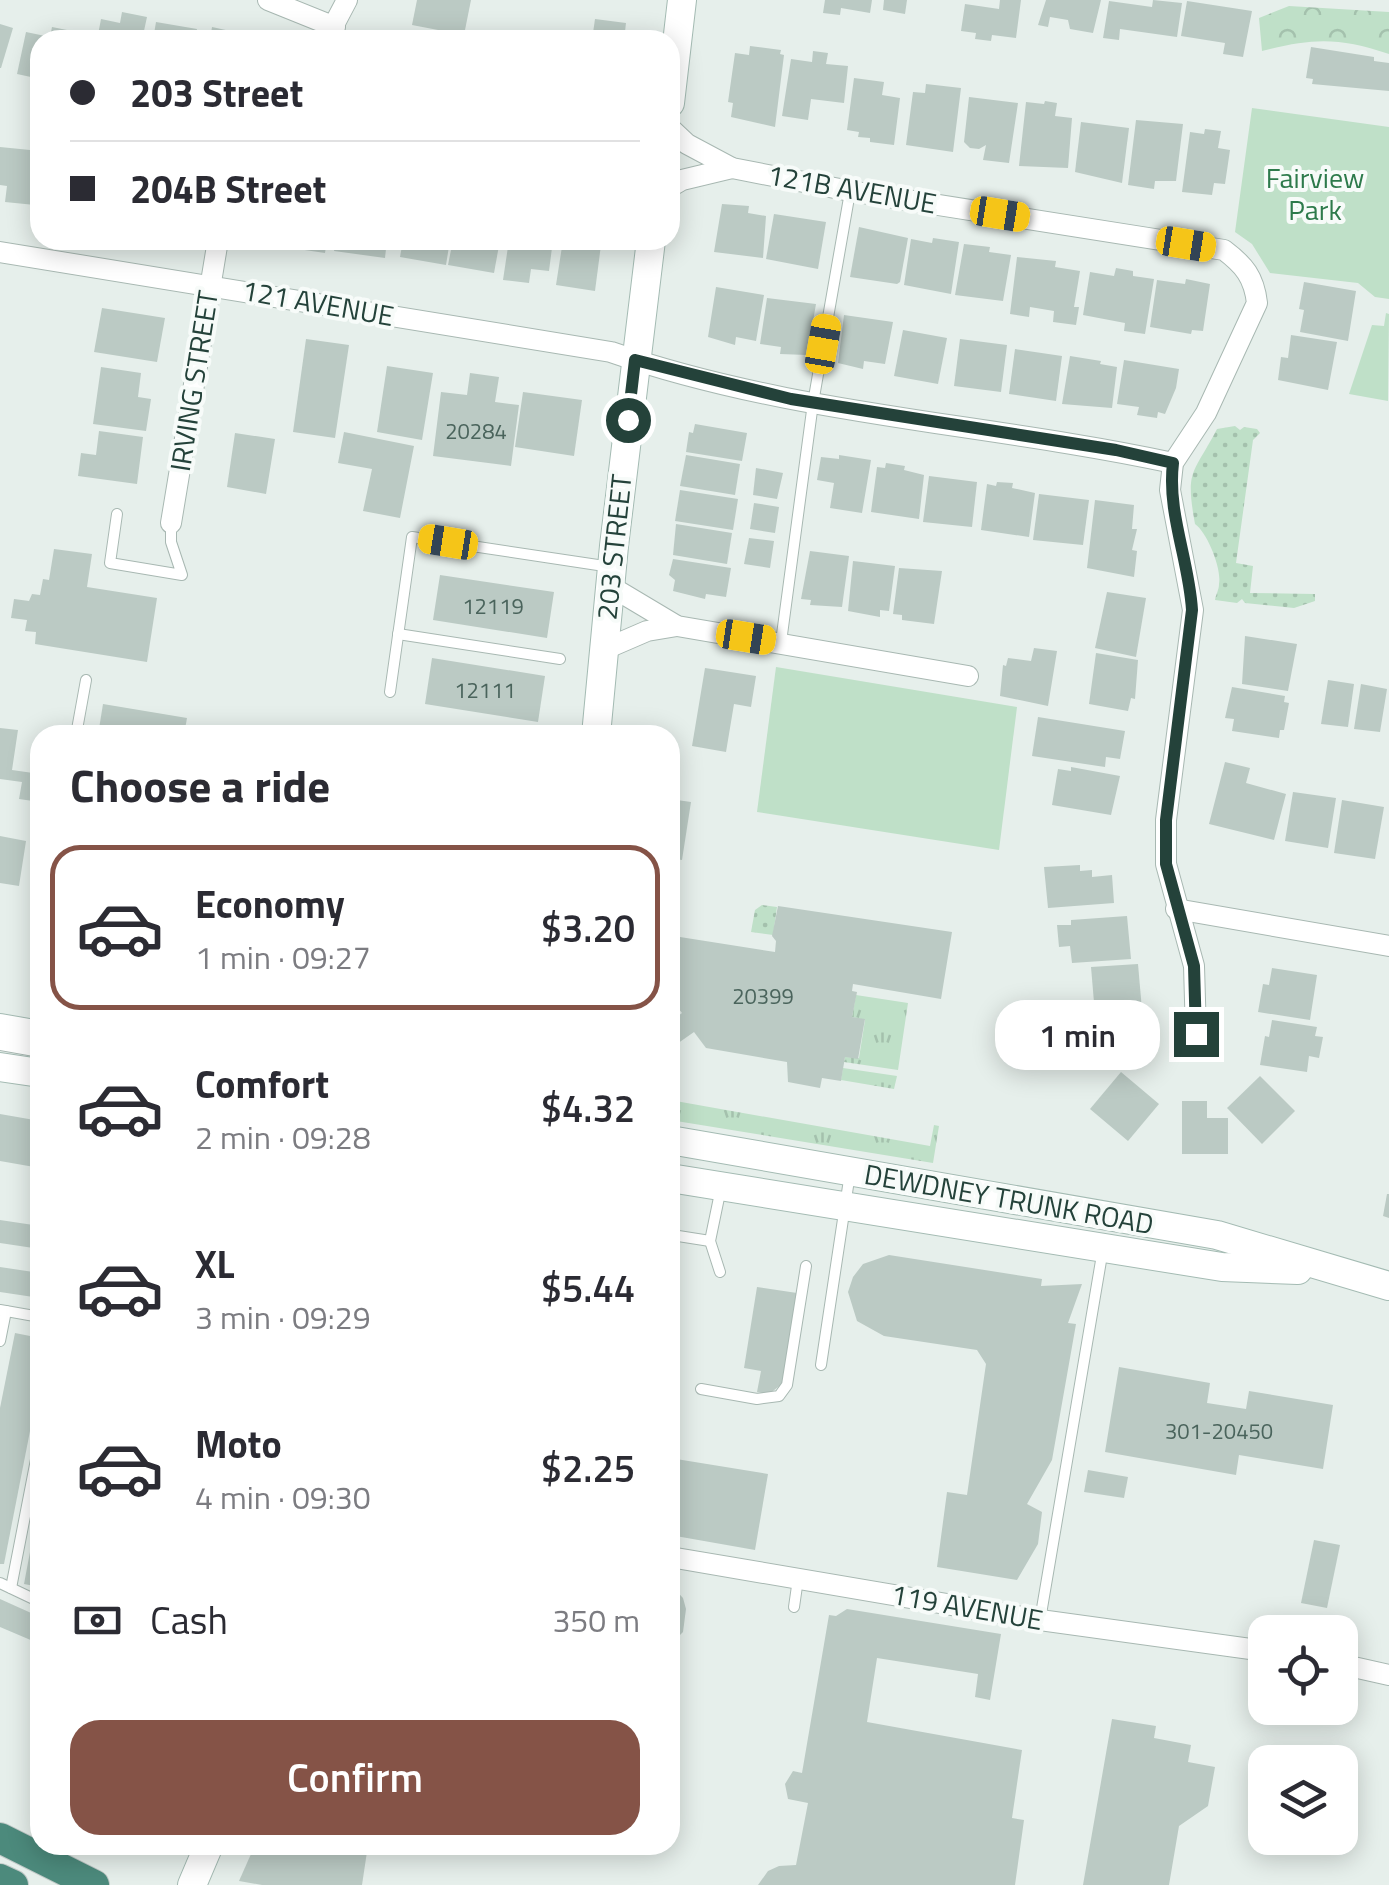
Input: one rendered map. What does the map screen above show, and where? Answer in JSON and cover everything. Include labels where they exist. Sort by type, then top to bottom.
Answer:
[{"type":"highway","points":[[0,1838],[30,1853]]},
{"type":"highway","points":[[34,1855],[94,1885]]},
{"type":"highway","points":[[0,1878],[12,1885]]},
{"type":"main road","points":[[679,30],[682,0]]},
{"type":"main road","name":"203 STREET","points":[[597,725],[635,360],[651,250]]},
{"type":"main road","points":[[0,1028],[30,1033]]},
{"type":"main road","points":[[0,1067],[30,1072]]},
{"type":"main road","name":"DEWDNEY TRUNK ROAD","points":[[680,1142],[1218,1235],[1389,1286]]},
{"type":"main road","name":"DEWDNEY TRUNK ROAD","points":[[680,1180],[1222,1267],[1344,1272]]},
{"type":"main road","points":[[192,1885],[206,1855]]},
{"type":"street","points":[[268,0],[325,30]]},
{"type":"street","points":[[332,30],[347,0]]},
{"type":"street","name":"121B AVENUE","points":[[680,137],[732,168],[1224,250],[1244,264],[1254,284],[1257,303],[1206,413],[1173,463]]},
{"type":"street","points":[[680,181],[732,168]]},
{"type":"street","name":"IRVING STREET","points":[[172,523],[216,250]]},
{"type":"street","name":"121 AVENUE","points":[[0,252],[612,352],[813,403],[1116,450],[1173,463]]},
{"type":"street","points":[[1173,463],[1170,494],[1192,610],[1166,820],[1166,864],[1194,966],[1196,1034]]},
{"type":"street","points":[[611,576],[677,626]]},
{"type":"street","points":[[603,650],[648,631],[677,626],[968,676]]},
{"type":"street","points":[[1176,909],[1389,946]]},
{"type":"street","name":"119 AVENUE","points":[[680,1559],[1040,1620],[1248,1649]]},
{"type":"street","points":[[1358,1668],[1389,1675]]},
{"type":"lane","points":[[780,642],[813,403],[850,190]]},
{"type":"lane","points":[[117,514],[110,563],[182,576],[172,542],[172,523]]},
{"type":"lane","points":[[390,692],[412,536],[611,576]]},
{"type":"lane","points":[[398,634],[560,660]]},
{"type":"lane","points":[[78,725],[86,680]]},
{"type":"lane","points":[[0,1045],[30,1050]]},
{"type":"lane","points":[[821,1364],[850,1172]]},
{"type":"lane","points":[[720,1272],[710,1241],[721,1187]]},
{"type":"lane","points":[[680,1236],[710,1241]]},
{"type":"lane","points":[[1040,1620],[1103,1248]]},
{"type":"lane","points":[[701,1389],[757,1399],[780,1396],[787,1385],[806,1266]]},
{"type":"lane","points":[[0,1341],[3,1311],[30,1315]]},
{"type":"lane","points":[[30,1480],[5,1586],[30,1597]]},
{"type":"lane","points":[[794,1607],[798,1578]]},
{"type":"green space","points":[[1289,6],[1389,12],[1389,54],[1326,41],[1262,51],[1259,18]]},
{"type":"green space","name":"Fairview Park","points":[[1252,108],[1389,127],[1389,299],[1375,297],[1358,283],[1270,273],[1252,244],[1235,232]]},
{"type":"green space","points":[[1386,313],[1388,401],[1349,394],[1372,325],[1384,326]]},
{"type":"green space","points":[[1235,426],[1240,430],[1257,429],[1260,433],[1253,440],[1236,563],[1253,566],[1250,593],[1315,594],[1315,601],[1294,608],[1245,603],[1242,599],[1237,603],[1215,600],[1218,569],[1209,543],[1195,524],[1191,482],[1217,429]]},
{"type":"green space","points":[[776,667],[1017,707],[999,850],[757,812]]},
{"type":"green space","points":[[762,905],[777,907],[773,935],[751,932],[755,910]]},
{"type":"green space","points":[[856,995],[908,1003],[898,1070],[844,1062],[845,1057],[859,1058],[865,1020],[852,1017]]},
{"type":"green space","points":[[843,1068],[897,1076],[894,1089],[841,1080]]},
{"type":"green space","points":[[680,1102],[930,1146],[934,1125],[939,1126],[933,1163],[680,1122]]},
{"type":"building","points":[[417,0],[471,0],[465,30],[412,25]]},
{"type":"building","points":[[825,0],[872,0],[870,13],[841,8],[840,15],[823,13]]},
{"type":"building","points":[[884,0],[907,0],[905,14],[883,10]]},
{"type":"building","points":[[1000,0],[1021,0],[1016,38],[992,35],[991,41],[975,39],[976,33],[961,31],[965,4],[999,9]]},
{"type":"building","points":[[1046,0],[1101,0],[1093,33],[1070,29],[1068,20],[1050,17],[1048,27],[1038,25]]},
{"type":"building","points":[[1153,0],[1182,3],[1177,37],[1120,29],[1119,40],[1103,38],[1109,1],[1152,7]]},
{"type":"building","points":[[1187,1],[1252,11],[1243,57],[1223,54],[1225,43],[1181,36]]},
{"type":"building","points":[[122,12],[147,17],[144,30],[99,30],[101,19],[120,23]]},
{"type":"building","points":[[595,19],[626,23],[625,30],[593,30]]},
{"type":"building","points":[[156,22],[197,29],[197,30],[155,30]]},
{"type":"building","points":[[0,24],[13,28],[1,68],[0,68]]},
{"type":"building","points":[[26,32],[30,33],[30,77],[17,74]]},
{"type":"building","points":[[750,46],[781,50],[784,55],[775,127],[731,117],[733,103],[728,102],[735,53],[749,55]]},
{"type":"building","points":[[1311,47],[1389,63],[1389,91],[1312,84],[1313,79],[1306,78]]},
{"type":"building","points":[[813,51],[828,53],[826,64],[848,66],[844,103],[811,99],[808,120],[782,116],[791,59],[812,62]]},
{"type":"building","points":[[854,78],[884,82],[882,95],[900,98],[894,145],[870,142],[870,138],[858,137],[859,132],[847,130]]},
{"type":"building","points":[[926,84],[961,88],[953,152],[906,145],[913,92],[925,93]]},
{"type":"building","points":[[969,97],[1018,103],[1009,163],[983,160],[986,145],[970,148],[964,142]]},
{"type":"building","points":[[1026,102],[1057,103],[1055,116],[1072,118],[1068,168],[1019,166]]},
{"type":"building","points":[[1136,120],[1183,124],[1176,181],[1155,181],[1154,189],[1128,185]]},
{"type":"building","points":[[1081,122],[1129,128],[1122,183],[1075,172]]},
{"type":"building","points":[[1205,129],[1221,131],[1218,148],[1230,150],[1225,184],[1214,183],[1212,195],[1182,192],[1190,132],[1204,134]]},
{"type":"building","points":[[0,147],[30,150],[30,204],[5,202],[7,186],[0,185]]},
{"type":"building","points":[[722,204],[749,206],[748,213],[766,216],[763,258],[714,252]]},
{"type":"building","points":[[774,214],[826,222],[818,269],[766,259]]},
{"type":"building","points":[[859,227],[908,238],[900,282],[850,277]]},
{"type":"building","points":[[933,238],[959,242],[951,294],[904,285],[911,239],[932,243]]},
{"type":"building","points":[[964,244],[990,247],[989,252],[1011,255],[1003,301],[955,295]]},
{"type":"building","points":[[334,250],[386,250],[385,258]]},
{"type":"building","points":[[401,250],[448,250],[446,265],[400,257]]},
{"type":"building","points":[[451,250],[498,250],[494,273],[448,265]]},
{"type":"building","points":[[508,250],[552,250],[549,271],[531,269],[529,283],[503,280]]},
{"type":"building","points":[[561,250],[600,250],[595,291],[556,285]]},
{"type":"building","points":[[1017,257],[1056,261],[1055,267],[1080,271],[1074,307],[1079,307],[1076,325],[1053,322],[1054,311],[1030,307],[1029,317],[1010,314]]},
{"type":"building","points":[[1116,268],[1154,279],[1145,334],[1124,331],[1125,323],[1083,315],[1090,272],[1114,276]]},
{"type":"building","points":[[1186,279],[1210,284],[1203,331],[1192,330],[1191,334],[1150,327],[1157,280],[1185,284]]},
{"type":"building","points":[[1304,282],[1356,291],[1348,341],[1300,332]]},
{"type":"building","points":[[716,287],[764,295],[756,341],[736,337],[735,345],[708,337]]},
{"type":"building","points":[[767,298],[816,304],[807,355],[780,354],[781,347],[760,344]]},
{"type":"building","points":[[102,308],[165,318],[157,362],[94,352]]},
{"type":"building","points":[[844,315],[893,322],[885,364],[864,361],[863,369],[838,363]]},
{"type":"building","points":[[903,330],[947,338],[938,384],[894,376]]},
{"type":"building","points":[[1291,335],[1337,342],[1328,390],[1278,380],[1281,357],[1288,358]]},
{"type":"building","points":[[306,339],[349,345],[335,438],[293,432]]},
{"type":"building","points":[[960,339],[1007,345],[1001,392],[954,386]]},
{"type":"building","points":[[1015,349],[1062,356],[1056,401],[1009,394]]},
{"type":"building","points":[[1070,356],[1117,367],[1112,408],[1062,404]]},
{"type":"building","points":[[1124,360],[1179,369],[1165,414],[1158,412],[1157,418],[1137,415],[1139,407],[1117,404]]},
{"type":"building","points":[[387,366],[433,373],[422,440],[377,432]]},
{"type":"building","points":[[101,367],[141,373],[138,397],[151,399],[146,431],[93,424]]},
{"type":"building","points":[[470,373],[499,377],[495,402],[519,405],[511,466],[433,456],[441,392],[467,395]]},
{"type":"building","points":[[523,392],[582,400],[574,456],[515,447]]},
{"type":"building","points":[[695,424],[747,433],[742,461],[686,452],[689,432],[693,433]]},
{"type":"building","points":[[99,431],[143,437],[137,484],[78,476],[81,453],[96,455]]},
{"type":"building","points":[[344,432],[414,446],[400,518],[363,511],[372,469],[338,463]]},
{"type":"building","points":[[235,433],[275,439],[266,494],[227,487]]},
{"type":"building","points":[[686,455],[740,464],[735,495],[680,486]]},
{"type":"building","points":[[839,455],[871,460],[862,513],[830,508],[834,483],[817,480],[821,457],[839,459]]},
{"type":"building","points":[[886,463],[924,475],[919,519],[871,512],[877,467],[885,468]]},
{"type":"building","points":[[756,468],[783,473],[777,499],[753,495]]},
{"type":"building","points":[[929,476],[977,482],[972,527],[923,522]]},
{"type":"building","points":[[997,482],[1013,483],[1012,488],[1035,493],[1029,537],[981,530],[987,484],[996,486]]},
{"type":"building","points":[[680,490],[738,499],[733,530],[675,521]]},
{"type":"building","points":[[1039,494],[1089,500],[1083,545],[1033,540]]},
{"type":"building","points":[[1095,500],[1134,505],[1134,577],[1087,568]]},
{"type":"building","points":[[754,503],[779,507],[775,533],[750,529]]},
{"type":"building","points":[[676,524],[732,533],[727,564],[673,555]]},
{"type":"building","points":[[749,538],[774,541],[770,568],[744,564]]},
{"type":"building","points":[[54,549],[92,554],[87,587],[157,598],[147,662],[35,644],[36,632],[25,631],[27,620],[11,618],[14,599],[29,601],[32,594],[40,595],[43,579],[49,580]]},
{"type":"building","points":[[810,551],[849,556],[842,607],[810,605],[811,600],[801,599]]},
{"type":"building","points":[[673,559],[731,568],[726,597],[706,594],[705,599],[673,591],[675,580],[669,575]]},
{"type":"building","points":[[853,561],[895,566],[889,611],[880,610],[880,617],[848,611]]},
{"type":"building","points":[[899,568],[942,571],[934,624],[902,620],[902,615],[893,614]]},
{"type":"building","points":[[440,575],[554,592],[547,638],[433,620]]},
{"type":"building","points":[[1107,592],[1146,598],[1136,657],[1095,648]]},
{"type":"building","points":[[1245,636],[1297,644],[1288,691],[1242,684]]},
{"type":"building","points":[[1034,648],[1057,651],[1048,706],[1000,696],[1003,665],[1006,666],[1008,658],[1031,661]]},
{"type":"building","points":[[1096,653],[1138,660],[1135,699],[1131,698],[1128,711],[1089,704]]},
{"type":"building","points":[[432,658],[545,676],[538,722],[425,704]]},
{"type":"building","points":[[705,668],[756,676],[751,707],[734,704],[726,752],[692,746]]},
{"type":"building","points":[[1328,680],[1354,684],[1348,727],[1321,724]]},
{"type":"building","points":[[1361,684],[1387,689],[1380,732],[1354,729]]},
{"type":"building","points":[[1232,687],[1285,696],[1284,702],[1289,703],[1279,738],[1232,731],[1234,719],[1225,718]]},
{"type":"building","points":[[103,704],[187,718],[186,725],[100,725]]},
{"type":"building","points":[[1038,717],[1125,731],[1120,759],[1106,757],[1105,767],[1032,756]]},
{"type":"building","points":[[0,728],[18,730],[12,770],[30,773],[30,801],[19,799],[22,782],[0,779]]},
{"type":"building","points":[[1225,762],[1250,768],[1246,783],[1286,794],[1274,840],[1209,824]]},
{"type":"building","points":[[1071,767],[1120,776],[1111,815],[1052,805],[1058,769],[1071,771]]},
{"type":"building","points":[[1293,792],[1336,798],[1328,848],[1285,841]]},
{"type":"building","points":[[680,800],[691,802],[680,860]]},
{"type":"building","points":[[1342,800],[1384,807],[1375,859],[1334,853]]},
{"type":"building","points":[[0,836],[26,841],[19,886],[0,883]]},
{"type":"building","points":[[1080,865],[1080,871],[1092,870],[1092,877],[1112,875],[1114,903],[1048,908],[1044,867]]},
{"type":"building","points":[[778,906],[952,932],[941,999],[853,984],[852,991],[857,992],[852,1017],[865,1019],[858,1059],[845,1057],[841,1081],[822,1078],[820,1088],[788,1082],[787,1062],[706,1048],[694,1032],[680,1042],[680,937],[775,952],[776,941],[772,936]]},
{"type":"building","points":[[1127,916],[1131,959],[1072,963],[1070,946],[1059,947],[1057,925],[1071,925],[1071,920]]},
{"type":"building","points":[[1138,964],[1142,1010],[1095,1014],[1091,967]]},
{"type":"building","points":[[1272,968],[1317,975],[1310,1020],[1258,1012],[1263,984],[1269,985]]},
{"type":"building","points":[[1131,1018],[1136,1063],[1077,1070],[1072,1025]]},
{"type":"building","points":[[1272,1020],[1317,1027],[1315,1036],[1323,1037],[1319,1058],[1309,1056],[1307,1072],[1260,1065]]},
{"type":"building","points":[[1121,1072],[1159,1104],[1128,1141],[1090,1109]]},
{"type":"building","points":[[1260,1076],[1295,1111],[1262,1144],[1227,1108]]},
{"type":"building","points":[[1182,1101],[1207,1101],[1207,1118],[1228,1118],[1228,1154],[1182,1154]]},
{"type":"building","points":[[0,1114],[30,1119],[30,1166],[0,1161]]},
{"type":"building","points":[[1389,1194],[1389,1218],[1383,1216]]},
{"type":"building","points":[[0,1220],[30,1224],[30,1248],[0,1243]]},
{"type":"building","points":[[889,1255],[1042,1279],[1041,1286],[1082,1284],[1068,1323],[1076,1324],[1052,1460],[1027,1504],[1042,1512],[1038,1544],[1017,1580],[937,1567],[947,1492],[967,1495],[986,1364],[977,1350],[884,1336],[857,1321],[848,1292],[853,1277],[863,1264]]},
{"type":"building","points":[[0,1267],[30,1272],[30,1296],[0,1292]]},
{"type":"building","points":[[757,1287],[797,1293],[782,1384],[769,1394],[757,1392],[761,1371],[744,1368]]},
{"type":"building","points":[[15,1333],[30,1336],[30,1431],[4,1564],[0,1564],[0,1408]]},
{"type":"building","points":[[1119,1367],[1210,1383],[1207,1403],[1246,1409],[1249,1391],[1333,1405],[1323,1469],[1239,1455],[1236,1475],[1105,1452]]},
{"type":"building","points":[[680,1460],[768,1474],[755,1550],[680,1537]]},
{"type":"building","points":[[1088,1470],[1128,1477],[1124,1498],[1084,1492]]},
{"type":"building","points":[[1314,1540],[1340,1545],[1327,1608],[1301,1603]]},
{"type":"building","points":[[30,1552],[30,1585],[24,1584]]},
{"type":"building","points":[[680,1595],[686,1609],[680,1635]]},
{"type":"building","points":[[0,1599],[30,1612],[30,1640],[0,1627]]},
{"type":"building","points":[[847,1609],[1001,1634],[990,1700],[975,1697],[978,1674],[877,1658],[867,1722],[1022,1750],[1012,1818],[1024,1820],[1015,1885],[758,1885],[768,1871],[796,1865],[808,1803],[788,1799],[785,1784],[793,1771],[802,1773],[829,1615],[836,1616]]},
{"type":"building","points":[[1112,1719],[1156,1726],[1154,1738],[1191,1745],[1188,1762],[1215,1767],[1208,1806],[1179,1826],[1169,1885],[1083,1885]]},
{"type":"building","points":[[251,1855],[366,1855],[362,1885],[262,1885],[239,1881]]},
{"type":"route","points":[[628,420],[635,360],[791,399],[1116,450],[1173,463],[1170,494],[1192,610],[1166,820],[1166,864],[1194,966],[1196,1034]]}]
